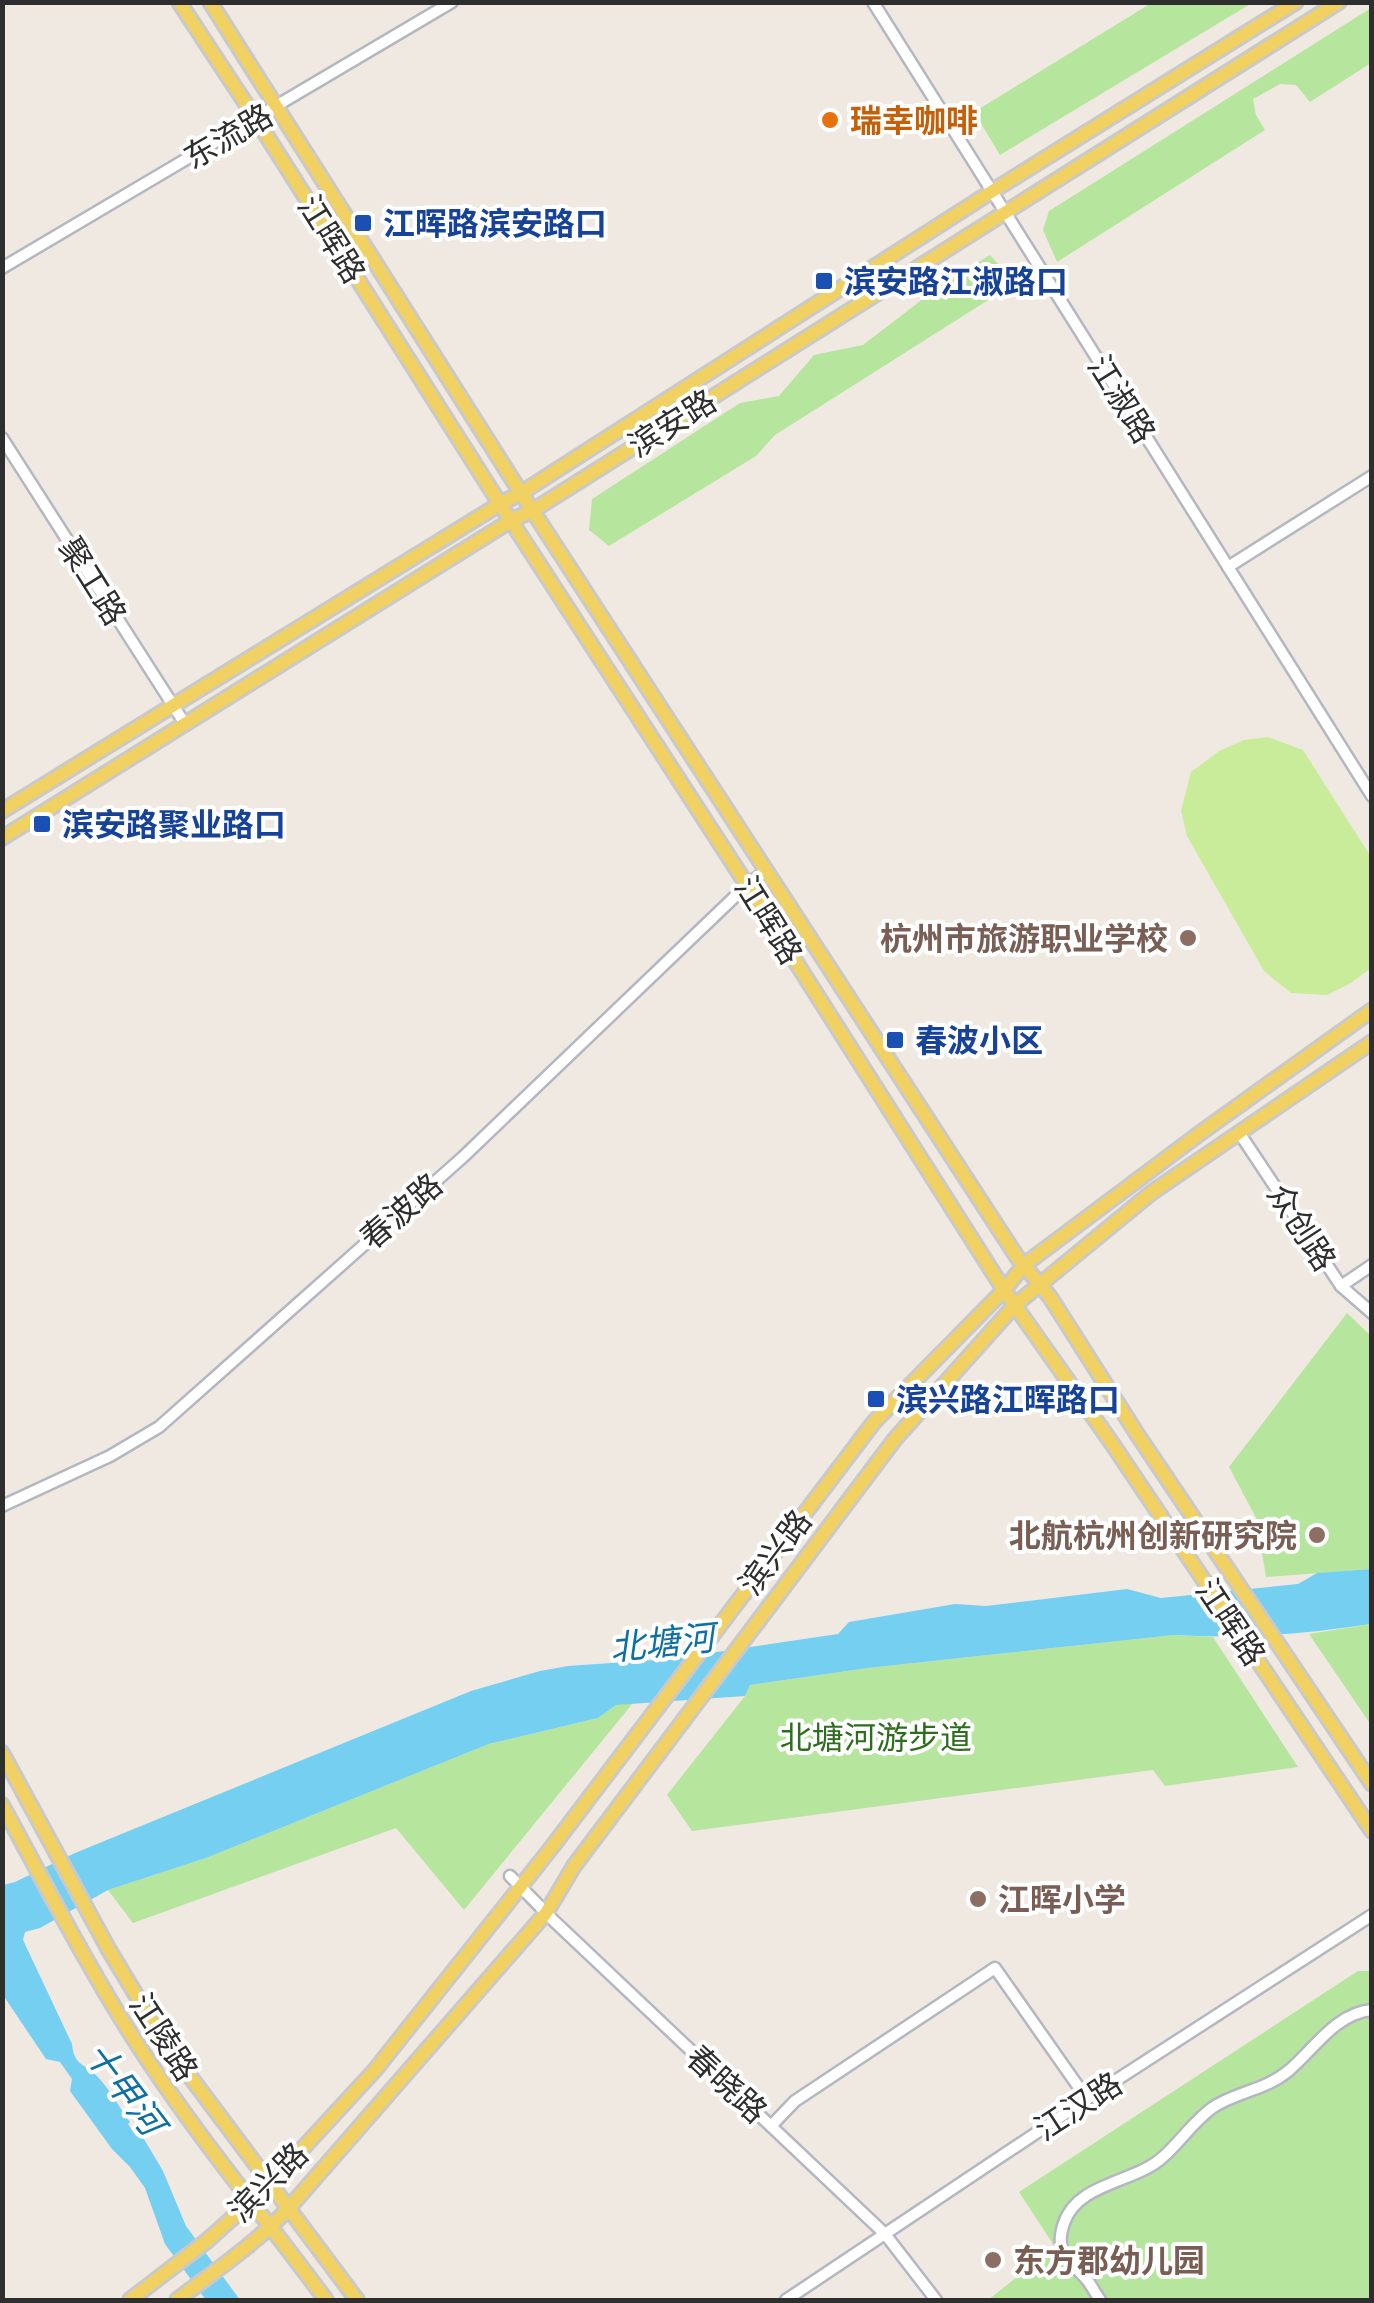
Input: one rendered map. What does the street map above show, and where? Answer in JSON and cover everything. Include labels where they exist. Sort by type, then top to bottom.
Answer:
[{"type":"main road","name":"江晖路","points":[[178,2],[1004,1290],[1372,1831]]},
{"type":"main road","name":"江晖路","points":[[210,2],[520,494],[1024,1266],[1372,1784]]},
{"type":"main road","name":"滨安路","points":[[2,811],[520,494],[1296,2]]},
{"type":"main road","name":"滨安路","points":[[2,838],[532,511],[1339,2]]},
{"type":"main road","name":"滨兴路","points":[[130,2300],[208,2240],[269,2185],[376,2070],[552,1847],[874,1422],[1024,1266],[1372,1010]]},
{"type":"main road","name":"滨兴路","points":[[182,2297],[270,2228],[546,1913],[574,1866],[895,1439],[1015,1305],[1152,1193],[1372,1042]]},
{"type":"main road","name":"江陵路","points":[[2,1754],[165,2044],[357,2300]]},
{"type":"main road","name":"江陵路","points":[[2,1805],[144,2056],[326,2300]]},
{"type":"street","name":"东流路","points":[[2,268],[452,2]]},
{"type":"street","name":"江淑路","points":[[873,2],[1372,796]]},
{"type":"street","name":"聚工路","points":[[2,438],[185,724]]},
{"type":"street","points":[[1228,566],[1372,476]]},
{"type":"street","name":"春波路","points":[[2,1506],[110,1456],[159,1427],[463,1158],[767,870]]},
{"type":"street","name":"众创路","points":[[1240,1134],[1340,1286],[1372,1313]]},
{"type":"street","points":[[1340,1286],[1372,1265]]},
{"type":"street","name":"春晓路","points":[[510,1876],[885,2234],[936,2300]]},
{"type":"street","name":"江汉路","points":[[786,2300],[1372,1915]]},
{"type":"street","points":[[771,2126],[795,2101],[995,1968],[1087,2099]]},
{"type":"street","points":[[1100,2300],[1063,2256],[1060,2238],[1065,2218],[1077,2202],[1161,2160],[1212,2108],[1230,2097],[1258,2090],[1286,2072],[1336,2025],[1372,2010]]},
{"type":"green space","points":[[1153,2],[1252,3],[1000,155],[974,112]]},
{"type":"green space","points":[[1371,8],[1371,63],[1310,102],[1296,85],[1280,84],[1253,99],[1265,130],[1057,262],[1043,230],[1049,211]]},
{"type":"green space","points":[[990,255],[1018,287],[1004,290],[775,435],[756,456],[609,546],[589,530],[592,499],[740,403],[779,396],[814,355],[863,345],[941,285]]},
{"type":"green space","points":[[1268,737],[1303,750],[1371,857],[1371,968],[1327,995],[1291,993],[1264,971],[1187,836],[1181,811],[1191,772],[1219,751],[1244,740]]},
{"type":"green space","points":[[1347,1313],[1371,1336],[1371,1569],[1266,1577],[1261,1527],[1229,1467]]},
{"type":"green space","points":[[1371,1624],[1371,1725],[1309,1634]]},
{"type":"green space","name":"北塘河游步道","points":[[1174,1635],[1213,1637],[1298,1767],[1165,1786],[1153,1770],[692,1831],[667,1795],[750,1685],[868,1668]]},
{"type":"green space","points":[[633,1703],[464,1910],[396,1828],[133,1923],[108,1890],[206,1858],[489,1744],[598,1718],[616,1705]]},
{"type":"green space","points":[[1358,1971],[1371,1971],[1371,2300],[988,2300],[1055,2247],[1019,2192]]},
{"type":"water","points":[[1371,1569],[1371,1624],[1273,1635],[1174,1635],[868,1668],[750,1685],[745,1696],[616,1705],[598,1718],[489,1744],[206,1858],[108,1890],[40,1928],[25,1932],[23,1940],[75,2056],[105,2086],[136,2136],[141,2134],[163,2171],[186,2226],[240,2300],[206,2300],[165,2244],[145,2188],[70,2091],[72,2079],[60,2062],[46,2059],[3,1995],[3,1885],[471,1691],[568,1666],[670,1659],[838,1634],[849,1622],[955,1604],[986,1606],[1127,1589],[1161,1598],[1298,1584],[1317,1573]]},
{"type":"place","name":"瑞幸咖啡","points":[[830,120]]},
{"type":"place","name":"江晖路滨安路口","points":[[363,223]]},
{"type":"place","name":"滨安路江淑路口","points":[[824,281]]},
{"type":"place","name":"滨安路聚业路口","points":[[42,824]]},
{"type":"place","name":"杭州市旅游职业学校","points":[[1188,938]]},
{"type":"place","name":"春波小区","points":[[895,1040]]},
{"type":"place","name":"滨兴路江晖路口","points":[[876,1399]]},
{"type":"place","name":"北航杭州创新研究院","points":[[1317,1535]]},
{"type":"place","name":"江晖小学","points":[[978,1899]]},
{"type":"place","name":"东方郡幼儿园","points":[[993,2260]]},
{"type":"water label","name":"北塘河","points":[[662,1642]]},
{"type":"water label","name":"十甲河","points":[[125,2088]]}]
